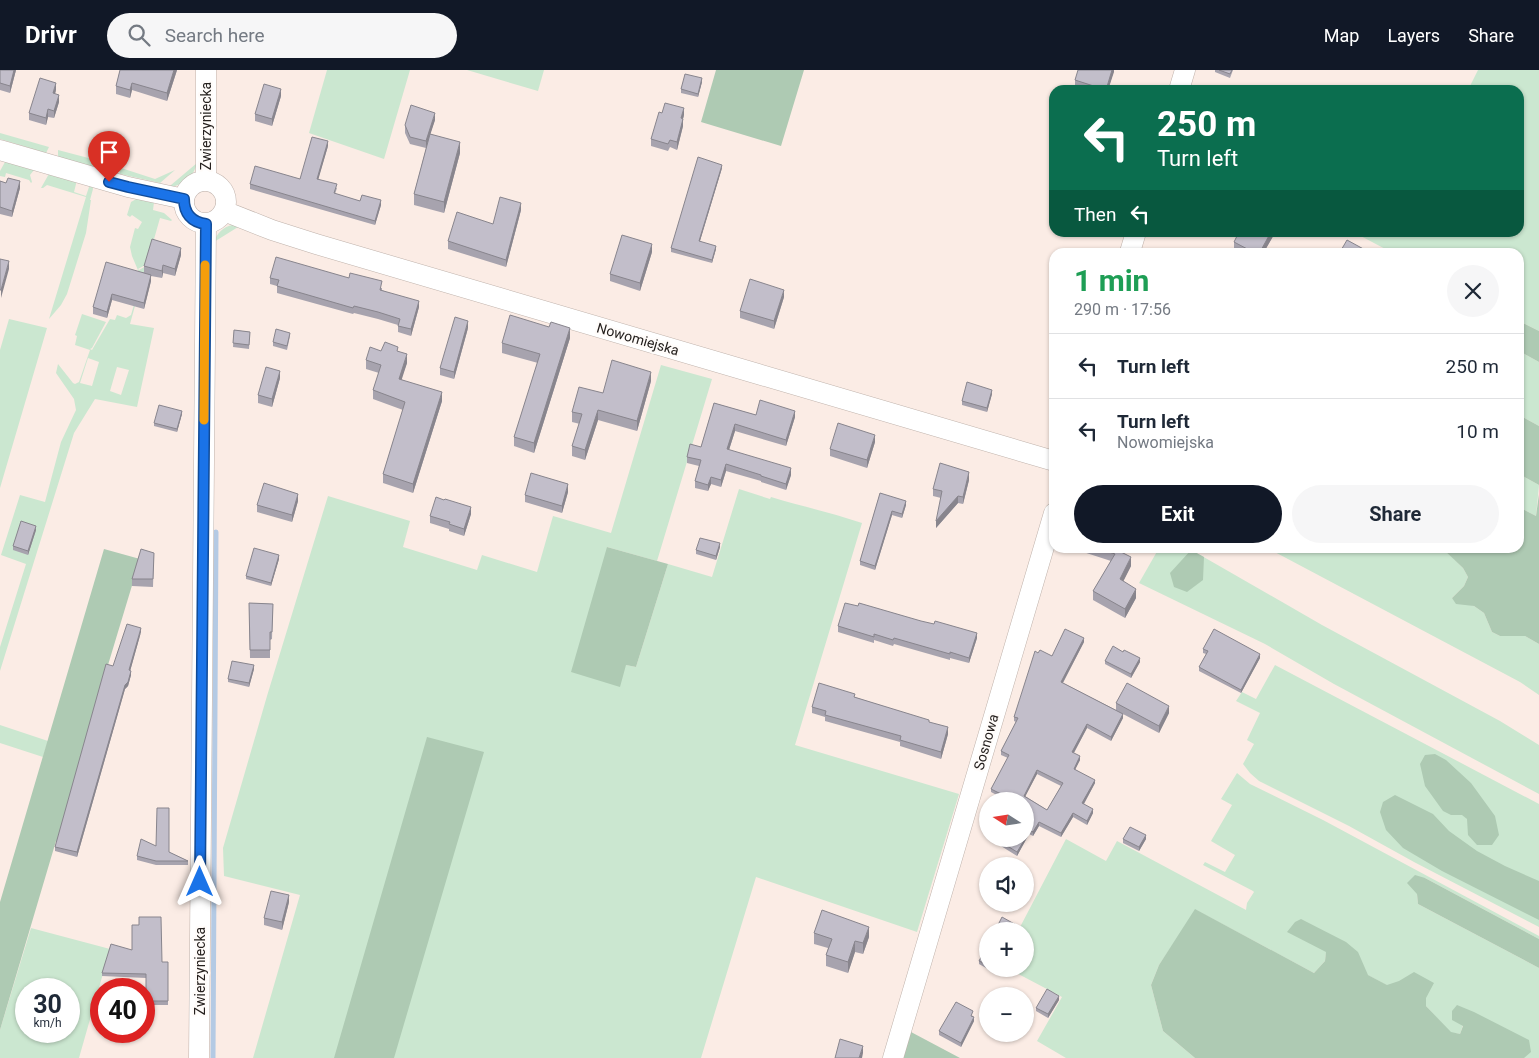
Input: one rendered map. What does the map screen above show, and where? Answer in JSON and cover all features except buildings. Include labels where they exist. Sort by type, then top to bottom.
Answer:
[{"type":"street","name":"Zwierzyniecka","points":[[206,70],[206,181]]},
{"type":"street","points":[[1180,85],[1185,70]]},
{"type":"street","points":[[0,150],[128,187],[184,199]]},
{"type":"street","points":[[206,181],[218,185],[226,202],[224,211],[218,219],[206,224],[193,220],[188,216],[185,210],[184,199],[188,190],[193,185],[206,181]]},
{"type":"street","name":"Nowomiejska","points":[[224,211],[272,230],[335,250],[1049,460]]},
{"type":"street","name":"Zwierzyniecka","points":[[199,1058],[206,224]]},
{"type":"street","name":"Sosnowa","points":[[893,1058],[1049,530]]},
{"type":"green space","points":[[327,70],[410,70],[384,159],[309,133]]},
{"type":"green space","points":[[467,70],[544,70],[538,91]]},
{"type":"green space","points":[[716,70],[804,70],[781,146],[701,122]]},
{"type":"green space","points":[[1478,70],[1539,70],[1539,331],[1524,324],[1524,248],[1383,248],[1363,237],[1524,237],[1524,85],[1470,85]]},
{"type":"green space","points":[[0,133],[49,147],[46,153],[0,139]]},
{"type":"green space","points":[[58,150],[108,165],[103,170],[58,157]]},
{"type":"green space","points":[[5,162],[33,167],[34,170],[30,175],[32,182],[6,173],[5,177],[0,176],[0,171]]},
{"type":"green space","points":[[197,163],[188,179],[170,187],[171,185]]},
{"type":"green space","points":[[118,167],[155,179],[175,170],[160,183],[120,174]]},
{"type":"green space","points":[[50,172],[77,180],[74,192],[86,196],[90,184],[92,184],[93,189],[86,233],[67,294],[61,305],[49,319],[86,197],[47,185],[41,188]]},
{"type":"green space","points":[[138,198],[154,202],[153,210],[164,213],[172,220],[160,218],[147,264],[138,269],[146,266],[130,324],[154,328],[137,407],[95,399],[74,433],[0,671],[0,647],[26,564],[1,555],[20,495],[45,502],[61,442],[76,410],[74,399],[56,373],[58,364],[73,383],[79,382],[90,350],[75,345],[77,336],[75,335],[82,314],[106,322],[90,349],[92,350],[110,319],[115,320],[117,315],[126,318],[131,315],[140,284],[140,275],[130,247],[135,228],[138,229],[142,222],[132,215],[130,217],[127,215],[131,202]],"holes":[[[88,358],[99,362],[92,386],[80,383]],[[117,367],[129,370],[121,395],[110,391]]]},
{"type":"green space","points":[[232,225],[238,225],[238,227],[214,242],[221,231]]},
{"type":"green space","points":[[9,319],[47,328],[0,488],[0,350]]},
{"type":"green space","points":[[1524,324],[1539,331],[1539,362],[1524,354]]},
{"type":"green space","points":[[1524,354],[1539,362],[1539,426],[1524,418]]},
{"type":"green space","points":[[661,365],[712,379],[657,561],[607,547],[626,665],[636,667],[668,564],[712,577],[739,489],[862,523],[795,745],[959,794],[917,932],[756,877],[701,1058],[253,1058],[300,895],[224,876],[223,848],[328,496],[410,521],[403,547],[477,570],[482,555],[537,572],[553,516],[611,533]]},
{"type":"green space","points":[[1524,418],[1539,426],[1539,485],[1524,477]]},
{"type":"green space","points":[[1524,477],[1539,485],[1536,516],[1524,510]]},
{"type":"green space","points":[[1539,494],[1539,644],[1525,636],[1500,636],[1492,632],[1484,613],[1474,606],[1456,604],[1452,598],[1464,586],[1468,577],[1463,568],[1447,553],[1524,553],[1524,510],[1536,516]]},
{"type":"green space","points":[[607,547],[668,564],[636,667],[626,665],[620,687],[571,672]]},
{"type":"green space","points":[[104,549],[140,559],[58,842],[56,841],[0,1030],[0,902]]},
{"type":"green space","points":[[1156,553],[1197,553],[1322,625],[1500,721],[1539,745],[1539,794],[1334,684],[1265,644],[1139,583]]},
{"type":"green space","points":[[1188,553],[1197,553],[1204,557],[1203,580],[1187,592],[1174,587],[1170,573]]},
{"type":"green space","points":[[1276,553],[1448,553],[1463,568],[1468,577],[1464,586],[1452,598],[1474,606],[1484,613],[1492,632],[1500,636],[1525,636],[1539,644],[1539,695],[1520,682]]},
{"type":"green space","points":[[1275,665],[1539,804],[1539,927],[1349,826],[1259,781],[1250,773],[1243,764],[1254,744],[1247,740],[1260,713],[1236,701],[1242,692],[1256,699]]},
{"type":"green space","points":[[0,725],[48,741],[43,757],[0,743]]},
{"type":"green space","points":[[427,737],[484,752],[394,1058],[334,1058]]},
{"type":"green space","points":[[1435,754],[1446,760],[1471,783],[1495,816],[1499,835],[1492,845],[1477,845],[1468,835],[1467,819],[1462,815],[1451,815],[1443,811],[1425,786],[1420,764],[1425,755]]},
{"type":"green space","points":[[1237,773],[1250,784],[1323,820],[1539,936],[1539,939],[1425,878],[1417,894],[1418,904],[1539,968],[1539,1058],[1524,1058],[1463,1025],[1460,1034],[1451,1033],[1426,1006],[1326,953],[1325,961],[1314,973],[1196,910],[1159,965],[1151,985],[1163,1031],[1195,1058],[1066,1058],[1037,1041],[1062,997],[1024,977],[1034,977],[1034,922],[1023,922],[1028,912],[1034,912],[1034,900],[1066,839],[1106,861],[1117,841],[1246,910],[1247,903],[1254,892],[1203,865],[1205,862],[1225,872],[1235,855],[1211,841],[1232,805],[1221,799]]},
{"type":"green space","points":[[1395,795],[1433,814],[1449,831],[1477,851],[1539,881],[1539,920],[1442,871],[1403,848],[1386,830],[1380,812],[1383,802]]},
{"type":"green space","points":[[1415,875],[1425,878],[1539,939],[1539,968],[1418,904],[1417,894],[1407,883]]},
{"type":"green space","points":[[1195,909],[1314,973],[1325,961],[1326,952],[1287,932],[1295,922],[1301,919],[1346,942],[1358,952],[1368,975],[1387,985],[1399,981],[1414,972],[1434,983],[1426,998],[1426,1006],[1451,1032],[1460,1034],[1463,1026],[1452,1020],[1452,1011],[1457,1005],[1529,1040],[1531,1052],[1524,1058],[1195,1058],[1163,1031],[1151,985],[1159,965]]},
{"type":"green space","points":[[31,928],[110,949],[102,978],[90,978],[90,1019],[79,1058],[0,1058],[0,1030],[15,981],[15,1043],[80,1043],[80,978],[16,978]]},
{"type":"green space","points":[[911,1032],[960,1058],[902,1058]]},
{"type":"waterway","points":[[213,1058],[216,532]]},
{"type":"slow traffic","points":[[204,420],[205,265]]},
{"type":"route","points":[[109,182],[184,199],[185,210],[188,216],[199,223],[206,224],[200,882]]}]
